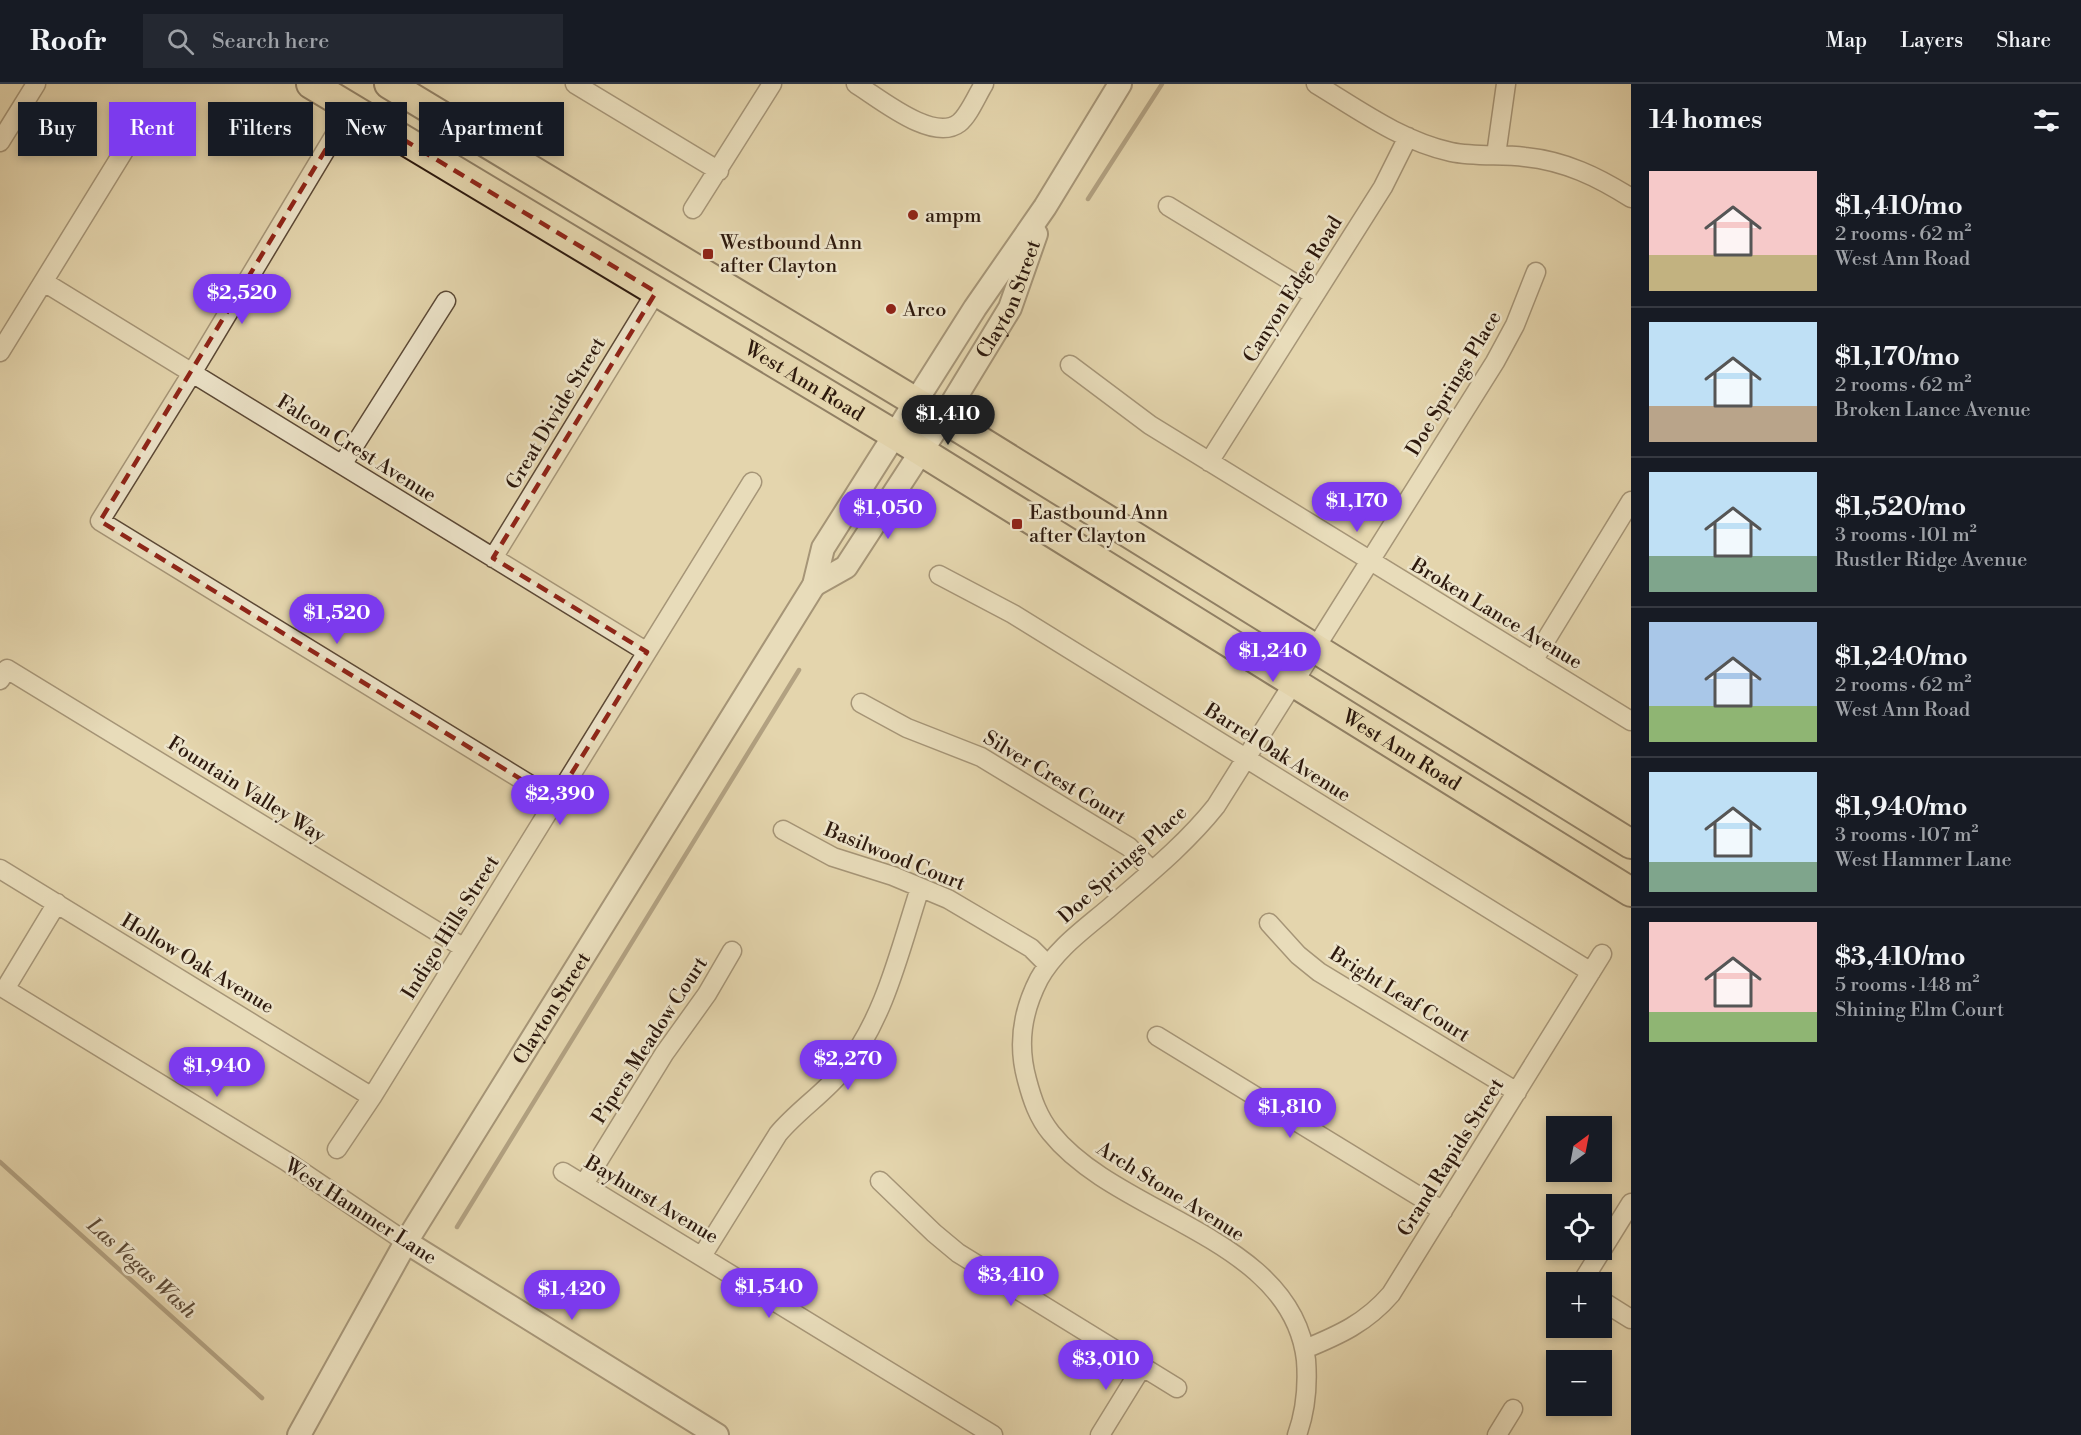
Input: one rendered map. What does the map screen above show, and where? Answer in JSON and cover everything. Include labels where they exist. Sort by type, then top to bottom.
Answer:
[{"type":"main road","name":"West Ann Road","points":[[311,84],[341,102]]},
{"type":"main road","name":"West Ann Road","points":[[389,84],[917,402],[1631,844]]},
{"type":"main road","points":[[407,119],[493,167],[539,174]]},
{"type":"main road","name":"West Ann Road","points":[[407,142],[895,435],[1631,892]]},
{"type":"main road","points":[[656,292],[663,285],[674,286],[697,295],[766,335],[811,338]]},
{"type":"street","points":[[0,142],[36,84]]},
{"type":"street","points":[[575,84],[719,171]]},
{"type":"street","points":[[693,209],[772,84]]},
{"type":"street","points":[[856,84],[927,128],[945,130],[960,123],[984,84]]},
{"type":"street","name":"Clayton Street","points":[[299,1435],[406,1242],[814,585],[823,548],[986,293],[1046,207],[1120,84]]},
{"type":"street","points":[[1316,84],[1381,124],[1408,137],[1454,153],[1534,158],[1581,170],[1631,198]]},
{"type":"street","points":[[1496,155],[1506,84]]},
{"type":"street","name":"Canyon Edge Road","points":[[1209,462],[1383,187],[1408,137]]},
{"type":"street","points":[[325,151],[100,521],[555,800]]},
{"type":"street","points":[[0,352],[121,156]]},
{"type":"street","points":[[1168,206],[1314,295]]},
{"type":"street","name":"Clayton Street","points":[[814,585],[846,567],[943,418],[1010,308],[1046,207]]},
{"type":"street","name":"Doe Springs Place","points":[[1023,1065],[1021,1041],[1023,1019],[1030,997],[1048,965],[1061,949],[1199,828],[1248,759],[1495,362],[1520,315],[1536,272]]},
{"type":"street","name":"Falcon Crest Avenue","points":[[44,282],[647,652]]},
{"type":"street","name":"Great Divide Street","points":[[493,558],[656,292]]},
{"type":"street","points":[[986,293],[1010,308]]},
{"type":"street","points":[[342,465],[446,301]]},
{"type":"street","name":"Broken Lance Avenue","points":[[1070,365],[1150,425],[1631,721]]},
{"type":"street","name":"Indigo Hills Street","points":[[337,1149],[372,1097],[752,482]]},
{"type":"street","points":[[1533,661],[1631,501]]},
{"type":"street","name":"Barrel Oak Avenue","points":[[939,575],[1012,614],[1591,972]]},
{"type":"street","name":"Fountain Valley Way","points":[[4,674],[464,948]]},
{"type":"street","name":"Silver Crest Court","points":[[861,703],[907,728],[981,757],[1129,847],[1152,871]]},
{"type":"street","name":"Basilwood Court","points":[[783,830],[833,857],[948,899],[1031,948],[1048,965]]},
{"type":"street","name":"Hollow Oak Avenue","points":[[0,869],[372,1097]]},
{"type":"street","points":[[702,1256],[778,1134],[794,1116],[837,1077],[868,1036],[920,888]]},
{"type":"street","name":"West Hammer Lane","points":[[57,903],[5,988],[286,1161],[406,1242],[717,1435]]},
{"type":"street","name":"Bright Leaf Court","points":[[1269,923],[1298,954],[1319,972],[1516,1092]]},
{"type":"street","name":"Pipers Meadow Court","points":[[584,1184],[664,1054],[707,994],[732,951]]},
{"type":"street","name":"Grand Rapids Street","points":[[1305,1349],[1341,1335],[1363,1323],[1391,1294],[1602,954]]},
{"type":"street","points":[[1157,1036],[1443,1211]]},
{"type":"street","name":"Arch Stone Avenue","points":[[1023,1065],[1036,1111],[1050,1133],[1075,1158],[1250,1266],[1281,1296],[1296,1319],[1305,1349],[1308,1380],[1306,1402],[1297,1435]]},
{"type":"street","name":"Bayhurst Avenue","points":[[563,1172],[993,1435]]},
{"type":"street","points":[[880,1181],[934,1233],[958,1252],[1177,1388]]},
{"type":"street","points":[[1588,1272],[1631,1203]]},
{"type":"street","points":[[1612,1307],[1631,1319]]},
{"type":"street","points":[[1100,1435],[1143,1367]]},
{"type":"street","points":[[1497,1435],[1514,1409]]},
{"type":"highlighted area","points":[[351,108],[656,292],[493,558],[647,652],[555,800],[100,521]]},
{"type":"waterway","points":[[1088,199],[1162,84]]},
{"type":"waterway","points":[[457,1227],[799,670]]},
{"type":"waterway","name":"Las Vegas Wash","points":[[0,1162],[262,1398]]},
{"type":"place","name":"ampm","points":[[913,215]]},
{"type":"place","name":"Westbound Ann after Clayton","points":[[708,254]]},
{"type":"place","name":"Arco","points":[[891,309]]},
{"type":"place","name":"Eastbound Ann after Clayton","points":[[1017,524]]}]
